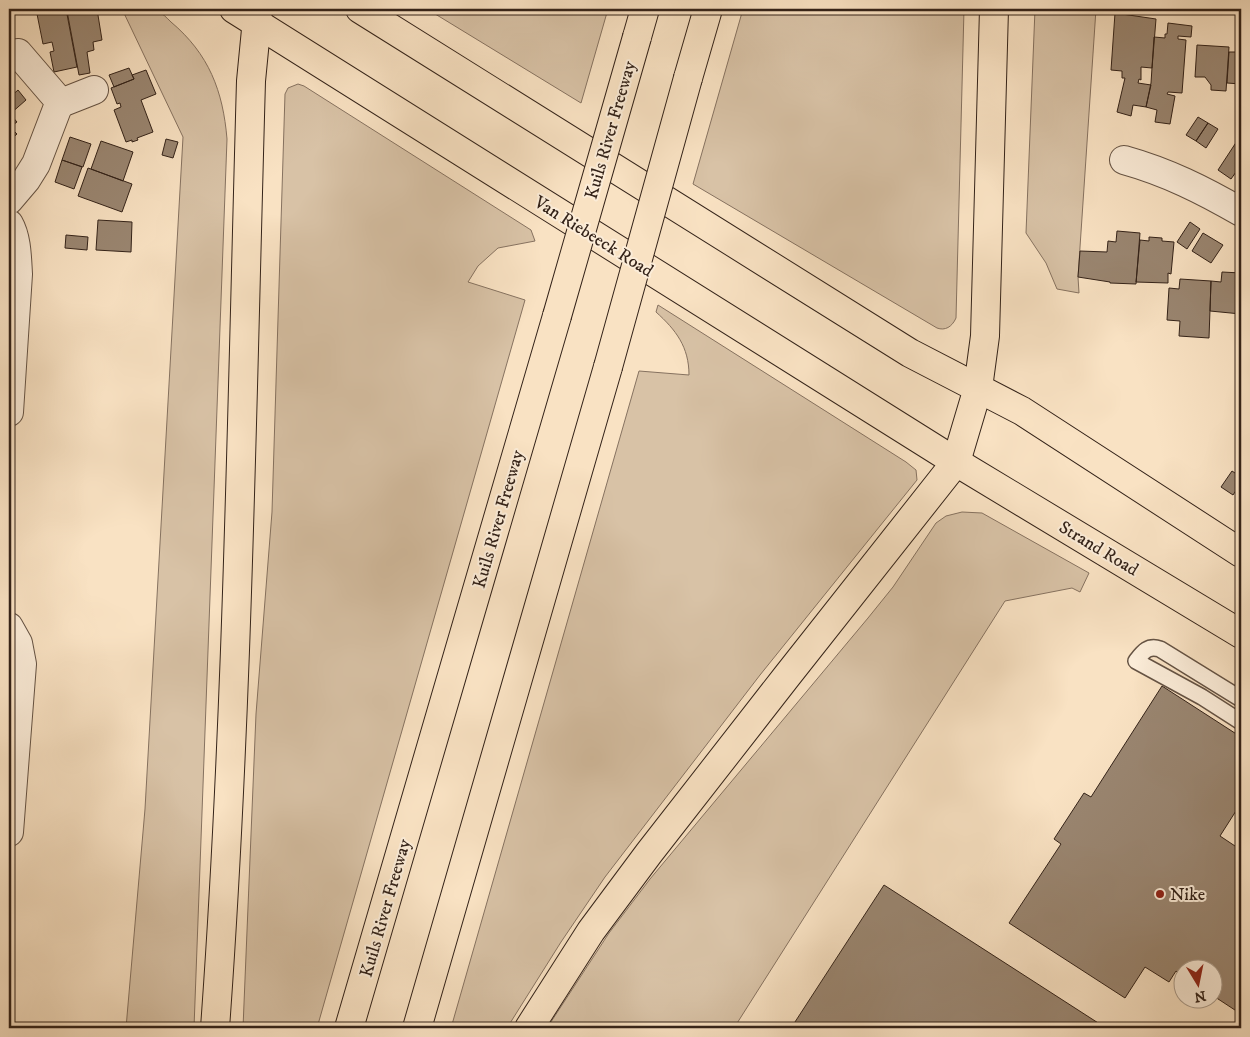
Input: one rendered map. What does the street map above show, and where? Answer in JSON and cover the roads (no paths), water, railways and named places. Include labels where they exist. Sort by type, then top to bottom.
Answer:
[{"type":"main road","points":[[360,9],[910,354],[1022,410],[1241,553]]},
{"type":"main road","name":"Kuils River Freeway","points":[[349,1028],[645,9]]},
{"type":"main road","points":[[417,1028],[608,367],[708,9]]},
{"type":"main road","points":[[529,1028],[591,931],[649,853],[956,462],[978,388],[985,336],[994,9]]},
{"type":"main road","points":[[215,1028],[221,948],[238,589],[251,81],[249,13]]},
{"type":"main road","name":"Van Riebeeck Road","points":[[249,13],[956,462]]},
{"type":"main road","name":"Strand Road","points":[[956,462],[1241,634]]},
{"type":"street","points":[[18,53],[61,103]]},
{"type":"street","points":[[9,200],[26,180],[36,164],[61,103],[94,90]]},
{"type":"street","points":[[1124,160],[1156,169],[1205,192],[1241,212]]},
{"type":"street","points":[[9,224],[17,255],[18,274],[9,412]]},
{"type":"street","points":[[9,628],[18,643],[22,664],[11,773],[9,832]]},
{"type":"lane","points":[[1241,699],[1155,647],[1147,648],[1136,660],[1202,697],[1241,722]]},
{"type":"place","name":"Nike","points":[[1160,894]]}]
